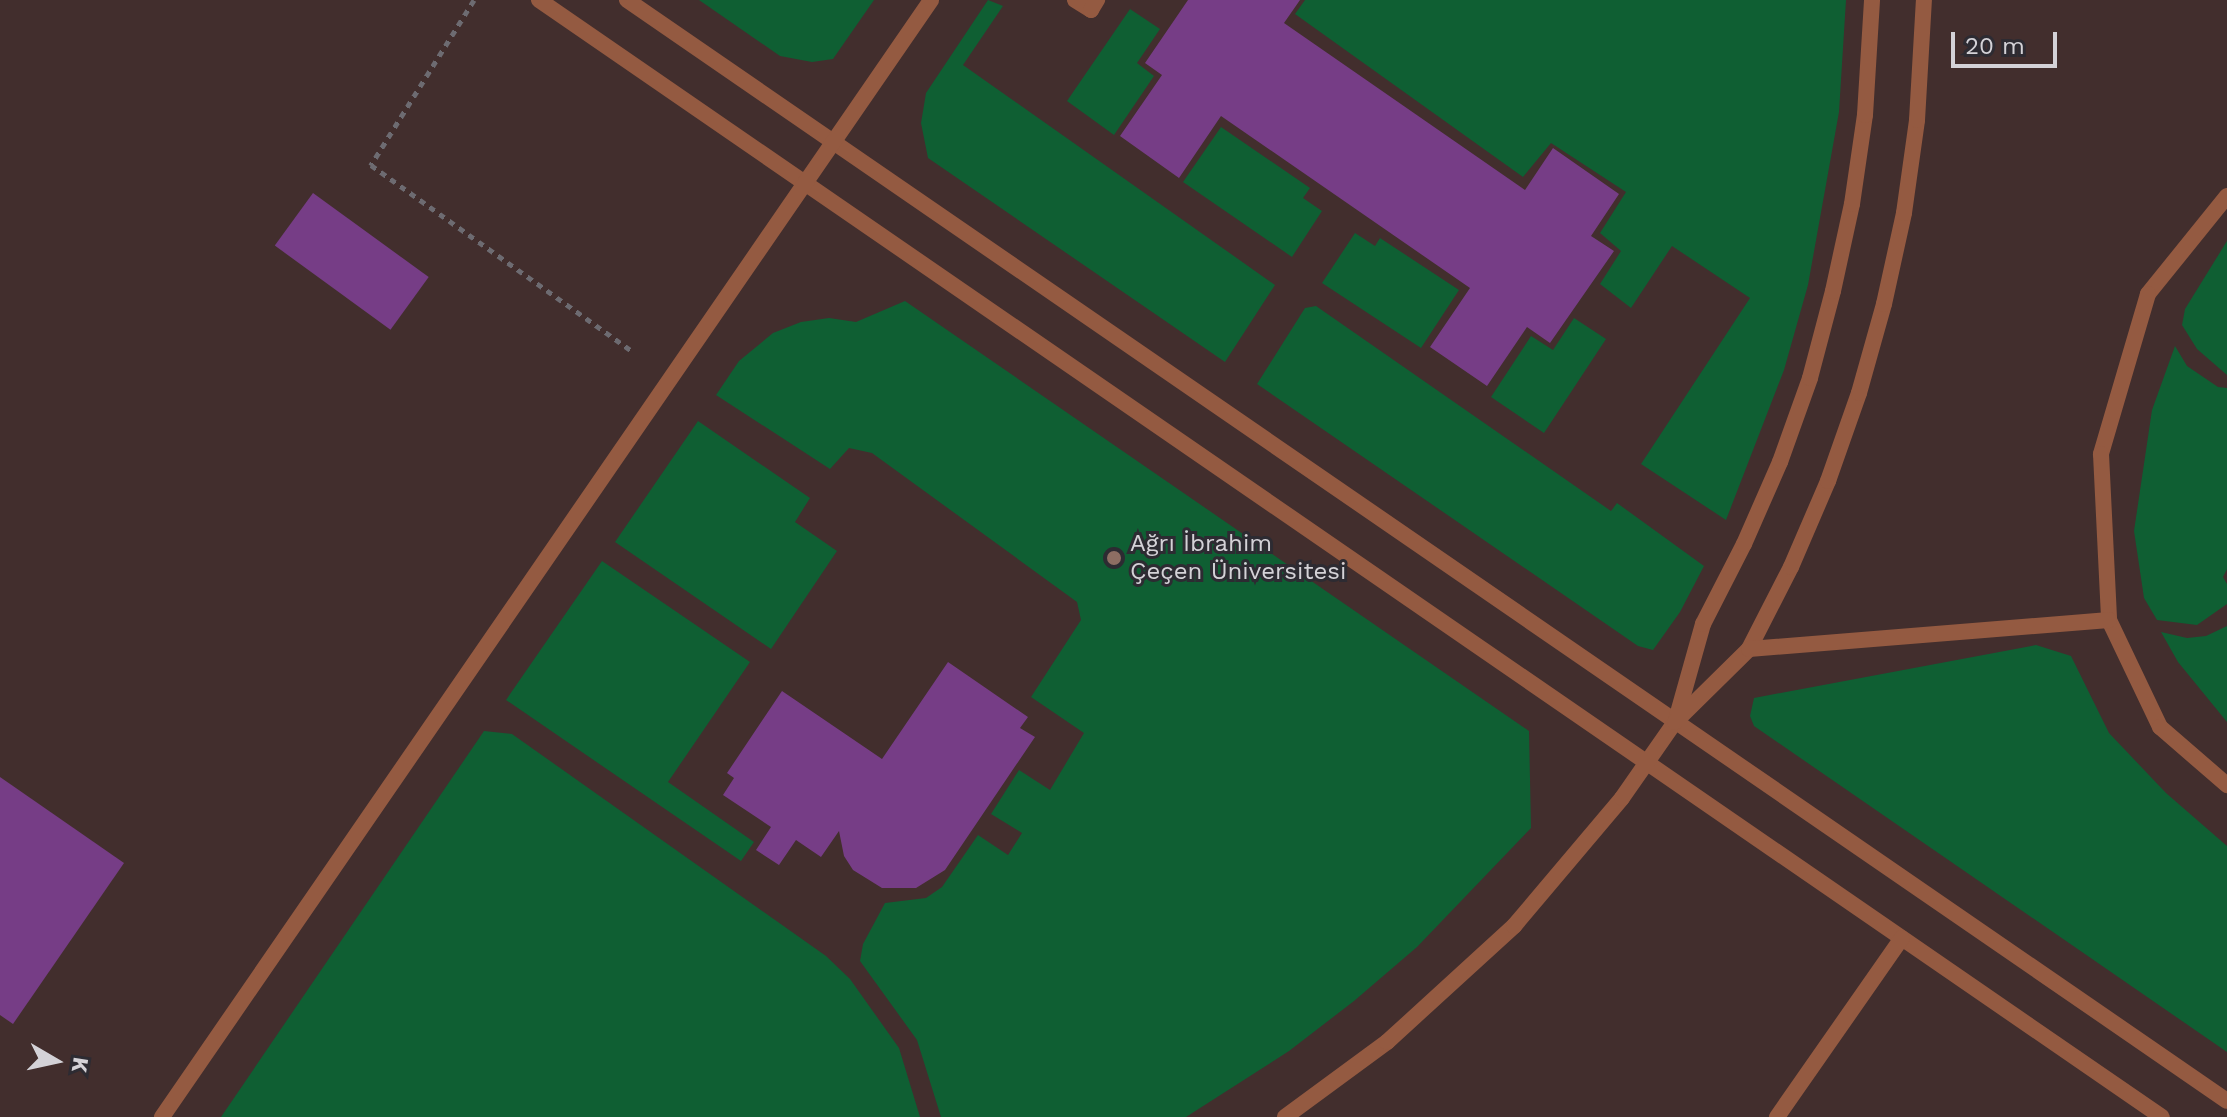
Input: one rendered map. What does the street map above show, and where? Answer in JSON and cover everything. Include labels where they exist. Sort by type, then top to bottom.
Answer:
[{"type":"street","points":[[539,0],[2162,1117]]},
{"type":"street","points":[[627,0],[2227,1101]]},
{"type":"street","points":[[162,1117],[931,0]]},
{"type":"street","points":[[1075,0],[1091,10],[1097,0]]},
{"type":"street","points":[[1675,722],[1703,624],[1744,544],[1780,462],[1810,378],[1852,204],[1865,115],[1872,0]]},
{"type":"street","points":[[1285,1117],[1387,1042],[1452,986],[1571,862],[1675,722],[1749,649],[1791,567],[1828,481],[1859,393],[1884,304],[1904,213],[1917,120],[1924,0]]},
{"type":"street","points":[[2227,196],[2148,294],[2101,454],[2109,620],[2160,727],[2227,785]]},
{"type":"street","points":[[1749,649],[2109,620]]},
{"type":"street","points":[[1777,1117],[1902,938]]},
{"type":"path","points":[[474,0],[371,165],[632,351]]},
{"type":"shaded area","name":"Ağrı İbrahim Çeçen Üniversitesi","points":[[0,0],[2227,0],[2227,1117],[0,1117]]},
{"type":"green space","points":[[699,0],[874,0],[833,59],[812,62],[780,56]]},
{"type":"green space","points":[[988,0],[1003,6],[963,65],[1275,285],[1225,362],[928,158],[921,123],[926,93]]},
{"type":"green space","points":[[1305,0],[1846,0],[1839,112],[1808,285],[1784,370],[1726,520],[1641,464],[1750,298],[1672,246],[1631,308],[1600,284],[1621,251],[1600,233],[1626,192],[1551,143],[1523,177],[1295,14]]},
{"type":"green space","points":[[1130,9],[1160,29],[1137,63],[1154,76],[1114,135],[1067,101]]},
{"type":"green space","points":[[1221,127],[1310,188],[1303,198],[1322,211],[1292,257],[1183,182]]},
{"type":"green space","points":[[1355,233],[1375,246],[1380,238],[1459,290],[1421,348],[1322,283]]},
{"type":"green space","points":[[2227,241],[2227,375],[2197,349],[2182,325],[2185,309]]},
{"type":"green space","points":[[905,301],[1529,731],[1531,828],[1417,947],[1354,1001],[1289,1051],[1186,1117],[941,1117],[917,1040],[860,961],[863,944],[885,903],[926,898],[942,887],[978,835],[1008,855],[1022,833],[991,814],[1019,770],[1050,790],[1084,733],[1031,697],[1081,620],[1077,602],[872,453],[849,448],[830,469],[716,395],[739,361],[773,333],[801,322],[829,318],[856,322]]},
{"type":"green space","points":[[1316,306],[1611,511],[1617,503],[1704,566],[1680,612],[1653,650],[1638,646],[1257,384],[1305,308]]},
{"type":"green space","points":[[1574,318],[1606,339],[1544,433],[1491,397],[1531,336],[1553,350]]},
{"type":"green space","points":[[2175,346],[2187,366],[2218,387],[2227,388],[2227,569],[2223,577],[2227,584],[2227,604],[2197,625],[2157,620],[2144,598],[2134,531],[2152,410]]},
{"type":"green space","points":[[698,421],[810,498],[795,522],[837,551],[771,649],[615,542]]},
{"type":"green space","points":[[602,561],[750,662],[668,782],[754,842],[741,861],[506,700]]},
{"type":"green space","points":[[2227,626],[2227,722],[2178,662],[2161,632],[2187,638],[2206,636]]},
{"type":"green space","points":[[2036,645],[2071,656],[2109,733],[2166,793],[2227,846],[2227,1052],[1754,726],[1750,716],[1754,698]]},
{"type":"green space","points":[[484,731],[512,734],[826,956],[850,979],[899,1048],[920,1117],[221,1117]]},
{"type":"building","points":[[1188,0],[1300,0],[1284,23],[1525,190],[1553,148],[1619,194],[1591,236],[1614,251],[1550,343],[1527,327],[1487,386],[1430,347],[1470,288],[1221,116],[1179,178],[1120,136],[1162,75],[1145,63]]},
{"type":"building","points":[[313,193],[429,277],[390,330],[275,246]]},
{"type":"building","points":[[948,662],[1028,717],[1020,728],[1035,737],[945,870],[916,888],[882,888],[853,870],[844,856],[839,831],[821,857],[796,840],[779,865],[756,850],[771,827],[723,795],[734,778],[727,773],[782,691],[882,759]]},
{"type":"building","points":[[0,777],[124,863],[13,1024],[0,1015]]},
{"type":"place","name":"Ağrı İbrahim Çeçen Üniversitesi","points":[[1114,558]]}]
